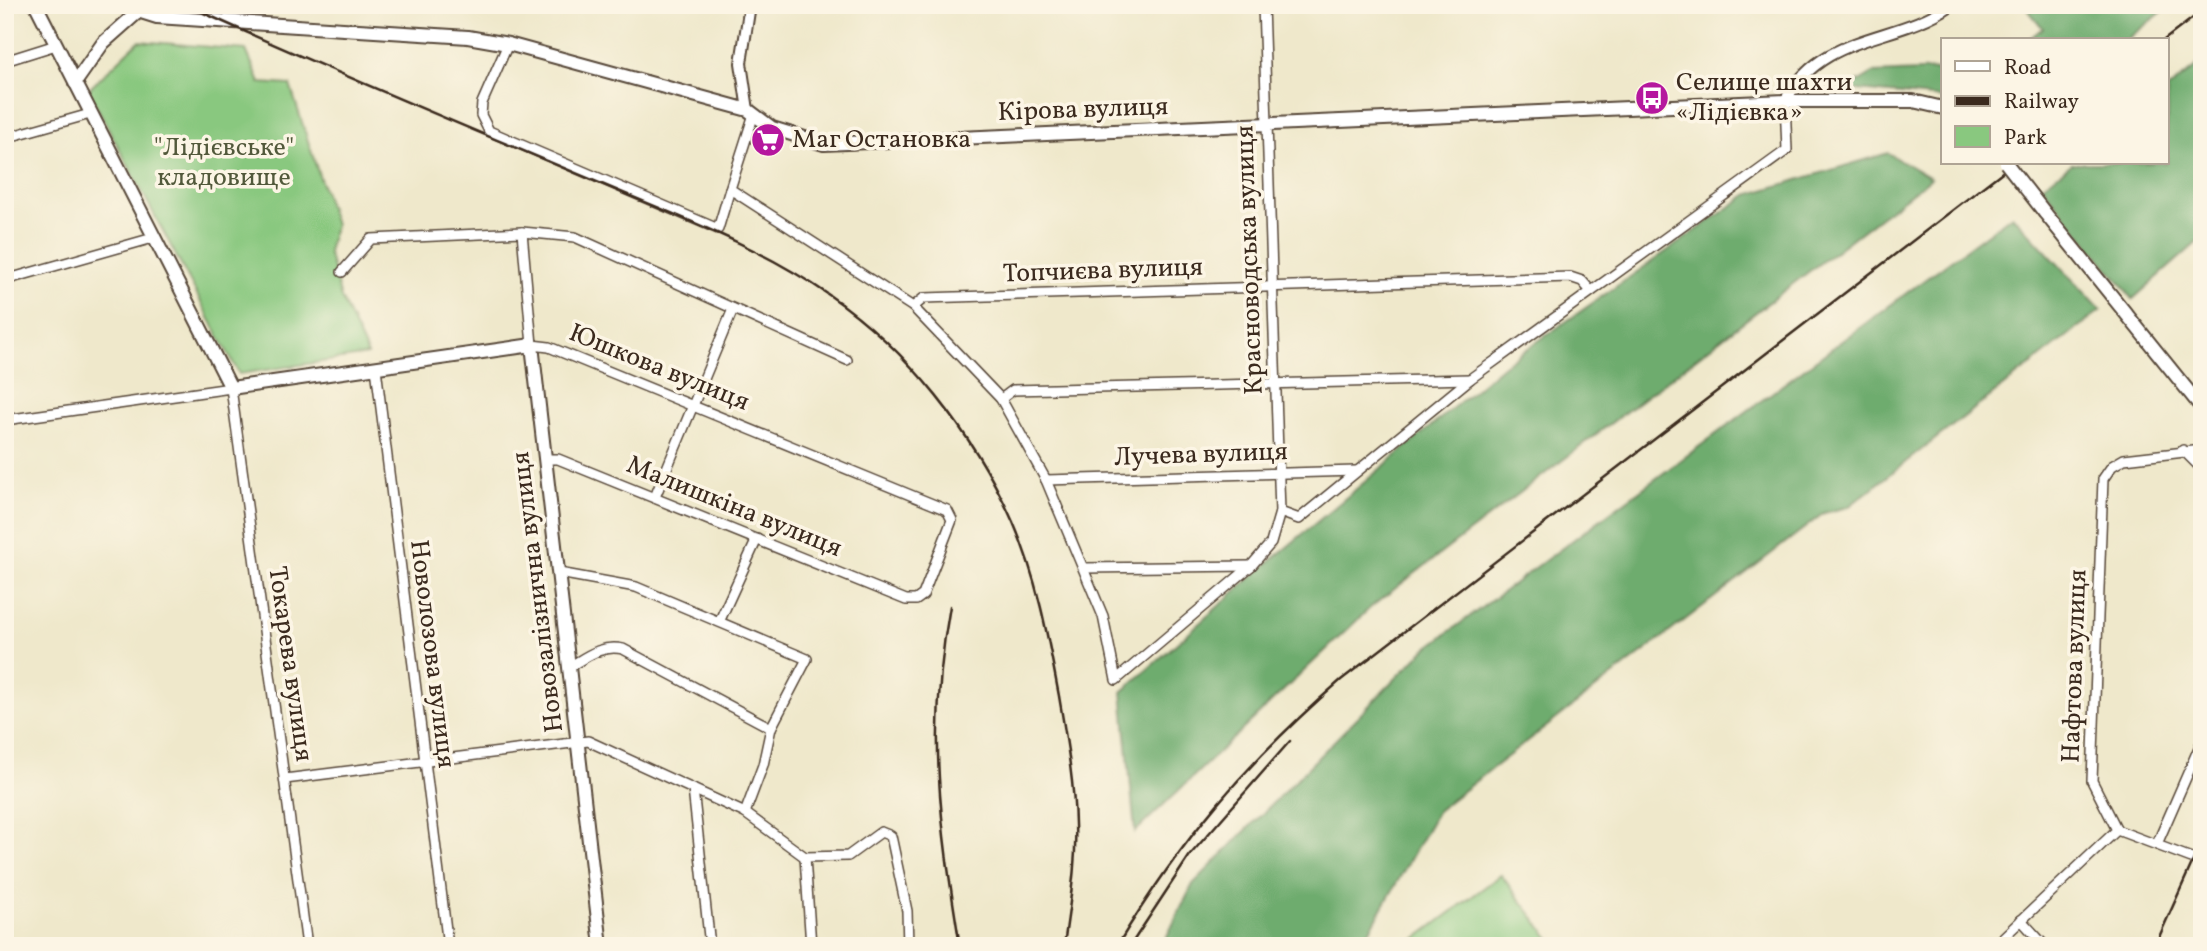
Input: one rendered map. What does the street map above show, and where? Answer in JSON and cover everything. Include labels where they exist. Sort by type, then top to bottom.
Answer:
[{"type":"main road","points":[[36,5],[232,388]]},
{"type":"main road","name":"Кірова вулиця","points":[[119,5],[171,19],[468,37],[508,44],[751,112],[772,128],[824,144],[1785,101],[1913,101],[1941,108]]},
{"type":"main road","points":[[75,83],[103,43],[138,12]]},
{"type":"main road","points":[[2007,164],[2202,408]]},
{"type":"main road","name":"Юшкова вулиця","points":[[232,388],[532,345]]},
{"type":"main road","name":"Новозалізнична вулиця","points":[[532,345],[601,946]]},
{"type":"street","points":[[508,44],[482,103],[481,115],[489,131],[718,229],[751,112],[741,63],[750,5]]},
{"type":"street","name":"Красноводська вулиця","points":[[1084,568],[1104,616],[1116,680],[1251,566],[1271,543],[1280,512],[1263,5]]},
{"type":"street","points":[[1280,512],[1299,519],[1470,379],[1787,150],[1785,101],[1796,82],[1829,53],[1951,5]]},
{"type":"street","points":[[5,61],[56,45]]},
{"type":"street","points":[[5,138],[90,114]]},
{"type":"street","points":[[730,189],[913,307],[1001,399],[1046,480],[1084,568],[1251,566]]},
{"type":"street","points":[[342,272],[371,239],[522,232],[575,237],[847,360]]},
{"type":"street","name":"Новозалізнична вулиця","points":[[522,232],[532,345]]},
{"type":"street","points":[[5,280],[153,238]]},
{"type":"street","name":"Топчиєва вулиця","points":[[913,307],[923,298],[1570,277],[1582,281],[1590,290]]},
{"type":"street","points":[[655,497],[733,309]]},
{"type":"street","name":"Юшкова вулиця","points":[[532,345],[549,347],[950,513],[951,523],[923,595],[916,600],[906,600]]},
{"type":"street","name":"Новолозова вулиця","points":[[376,368],[448,946]]},
{"type":"street","points":[[1001,399],[1013,390],[1470,379]]},
{"type":"street","points":[[5,420],[232,388]]},
{"type":"street","name":"Токарева вулиця","points":[[232,388],[307,946]]},
{"type":"street","points":[[2183,450],[2202,469]]},
{"type":"street","name":"Нафтова вулиця","points":[[2117,830],[2092,781],[2103,479],[2112,466],[2124,459],[2183,450],[2202,450]]},
{"type":"street","name":"Малишкіна вулиця","points":[[546,459],[558,459],[906,600]]},
{"type":"street","name":"Лучева вулиця","points":[[1046,480],[1356,471]]},
{"type":"street","points":[[720,620],[757,539]]},
{"type":"street","points":[[559,573],[636,587],[720,620],[807,659],[771,728],[763,765],[745,813]]},
{"type":"street","points":[[569,667],[611,646],[623,649],[771,728]]},
{"type":"street","points":[[285,779],[579,740],[597,744],[745,813],[805,858],[848,856],[881,832],[891,836],[907,911],[908,946]]},
{"type":"street","points":[[2157,844],[2202,741]]},
{"type":"street","points":[[693,789],[710,946]]},
{"type":"street","points":[[1994,946],[2117,830],[2202,862]]},
{"type":"street","points":[[805,858],[811,946]]},
{"type":"street","points":[[2021,920],[2045,946]]},
{"type":"green space","points":[[2024,5],[2171,5],[2129,38],[2030,38],[2043,28]]},
{"type":"green space","name":"\"Лідієвське\" кладовище","points":[[139,41],[246,50],[260,83],[290,85],[335,225],[328,252],[341,298],[368,355],[239,374],[88,90]]},
{"type":"green space","points":[[2202,62],[2202,238],[2133,299],[2042,186],[2072,164],[2168,164],[2168,89]]},
{"type":"green space","points":[[1941,70],[1941,98],[1846,89],[1873,73]]},
{"type":"green space","points":[[1888,153],[1931,178],[1371,607],[1135,832],[1122,692],[1249,579],[1504,365],[1747,195]]},
{"type":"green space","points":[[2012,215],[2101,310],[1848,507],[1824,513],[1438,810],[1361,946],[1162,946],[1193,884],[1423,651]]},
{"type":"green space","points":[[1501,875],[1556,946],[1406,946]]},
{"type":"railway","points":[[186,5],[743,245],[773,260],[829,295],[886,341],[912,368],[959,426],[979,457],[1013,522],[1035,586],[1059,696],[1073,792],[1075,855],[1064,946]]},
{"type":"railway","points":[[2167,38],[2202,11]]},
{"type":"railway","points":[[1117,946],[1166,870],[1218,804],[1245,772],[1341,680],[2013,164]]},
{"type":"railway","points":[[950,606],[939,694],[939,776],[947,859],[960,946]]},
{"type":"railway","points":[[1130,946],[1190,855],[1290,741]]},
{"type":"railway","points":[[2155,946],[2202,841]]},
{"type":"place","name":"Селище шахти «Лідієвка»","points":[[1652,98]]},
{"type":"place","name":"Маг Остановка","points":[[768,140]]}]
